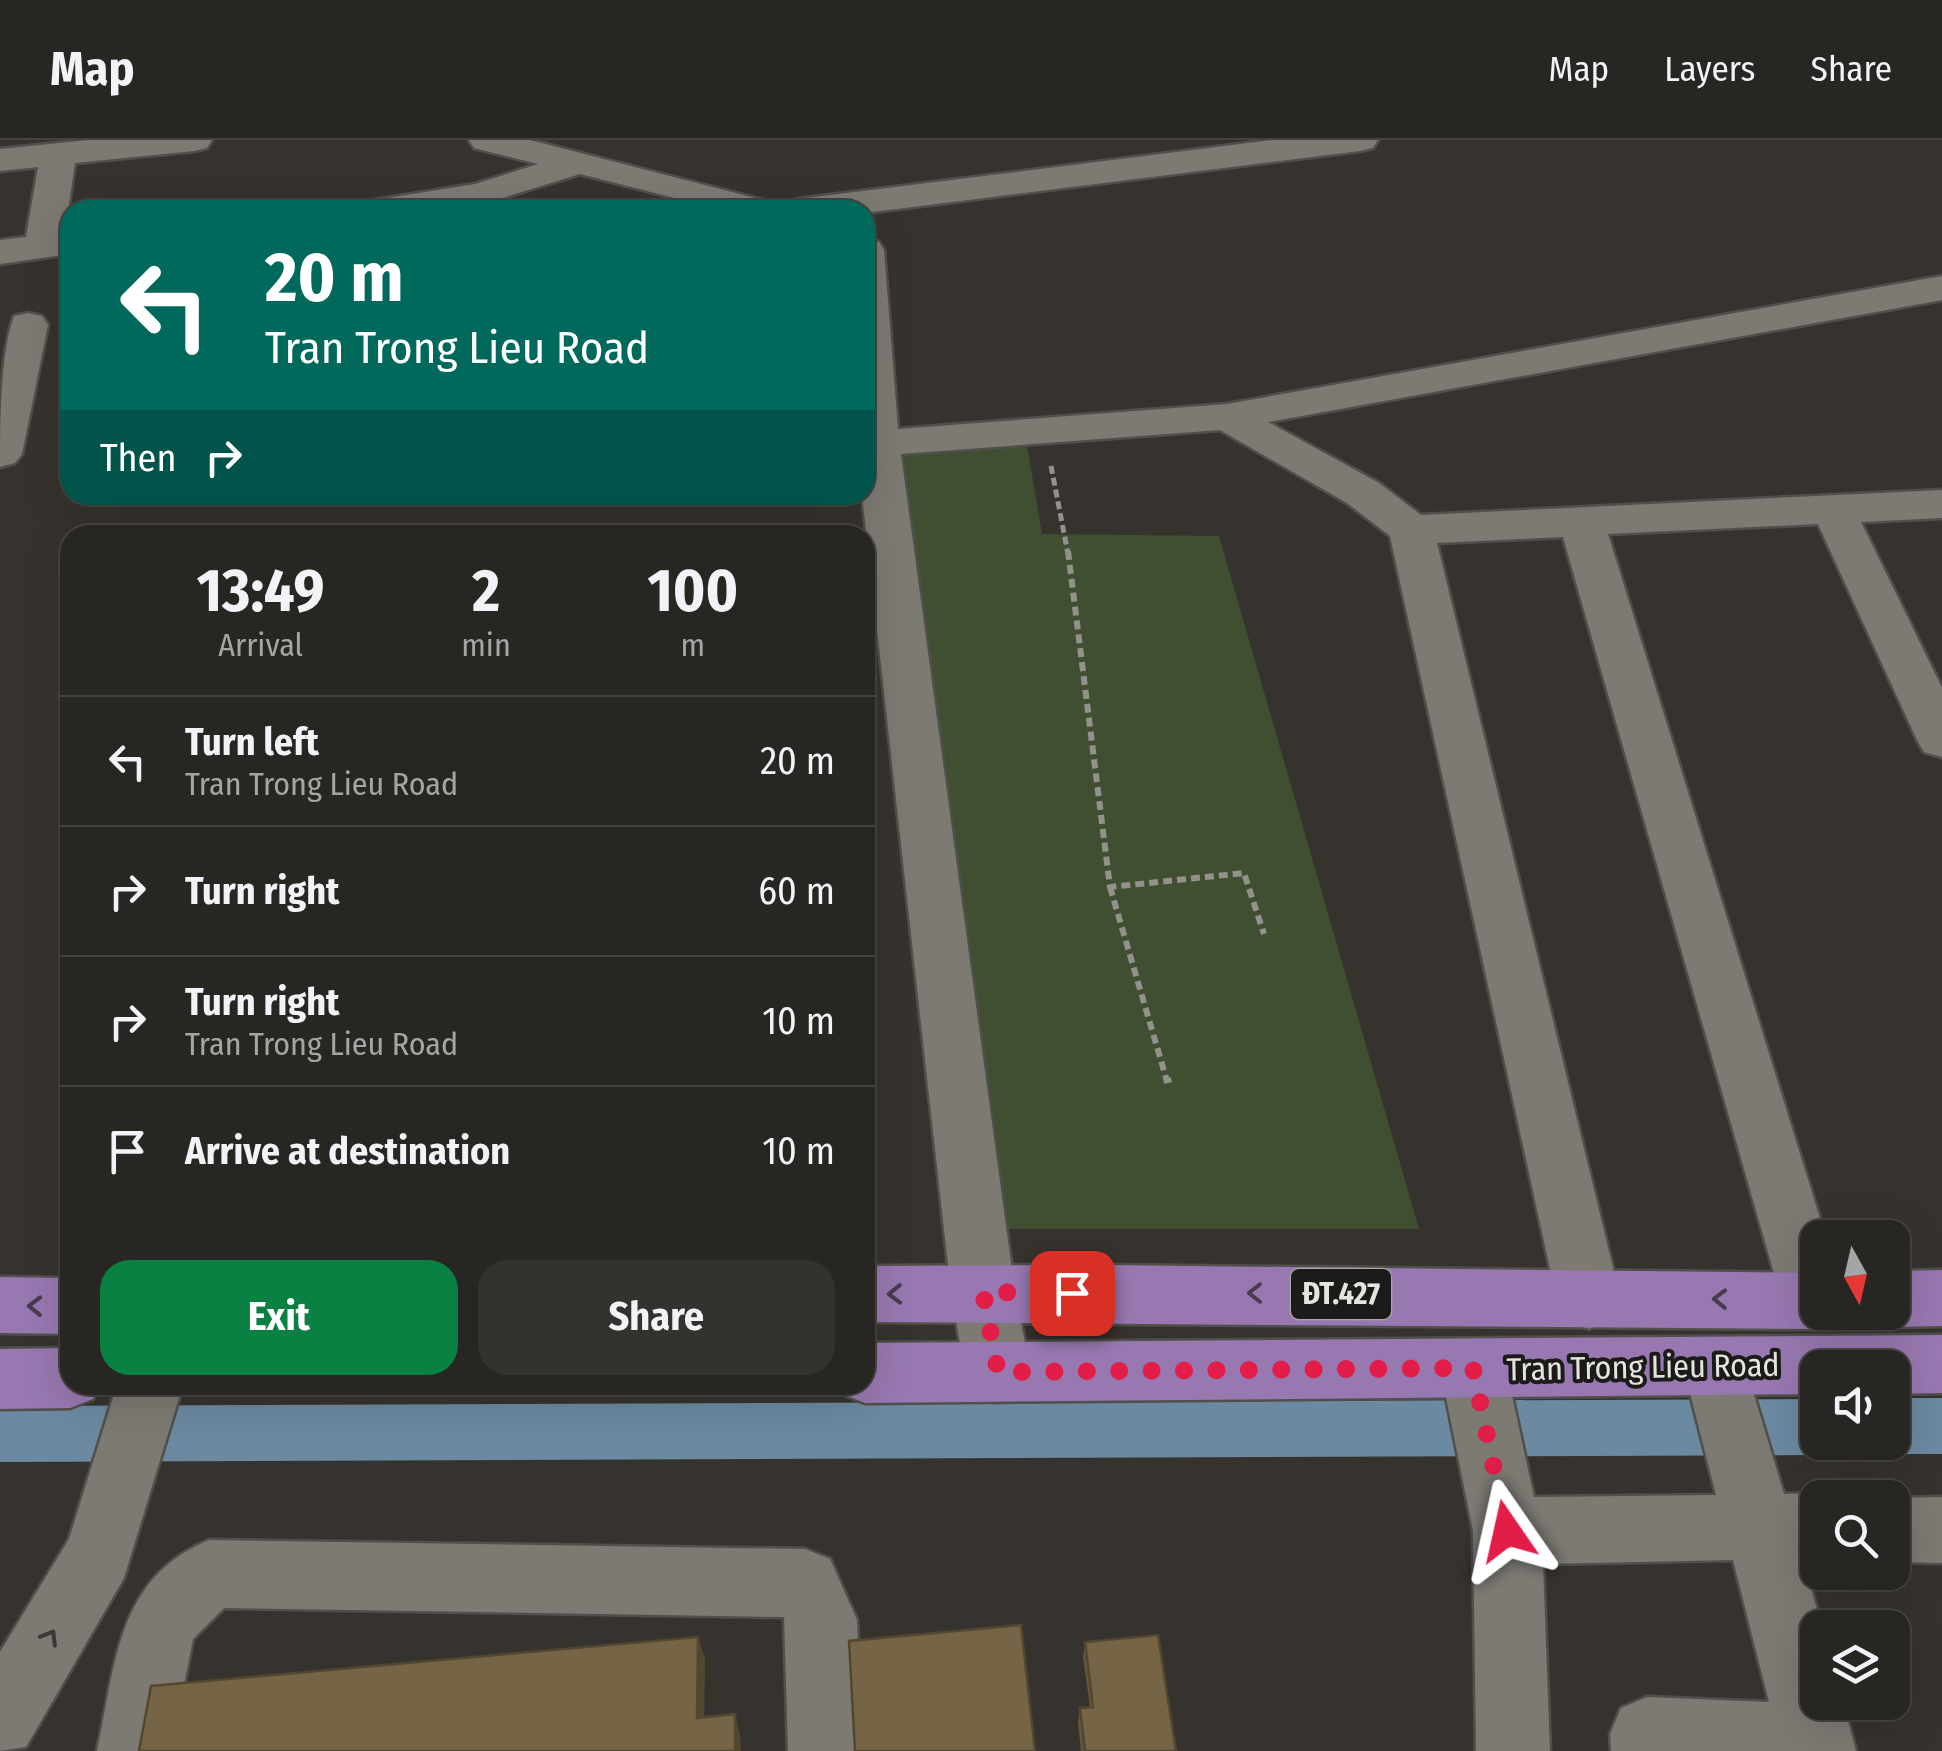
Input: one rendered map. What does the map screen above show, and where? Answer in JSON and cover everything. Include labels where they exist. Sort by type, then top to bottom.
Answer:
[{"type":"main road","name":"Tran Trong Lieu Road","points":[[875,1294],[1321,1293],[1588,1301],[1800,1301]]},
{"type":"main road","points":[[1910,1299],[1942,1298]]},
{"type":"main road","points":[[0,1305],[60,1306]]},
{"type":"main road","name":"Tran Trong Lieu Road","points":[[875,1373],[1473,1368],[1727,1406],[1942,1364]]},
{"type":"main road","points":[[0,1379],[60,1378]]},
{"type":"street","points":[[0,160],[194,140]]},
{"type":"street","points":[[487,140],[725,200]]},
{"type":"street","points":[[875,200],[1360,140]]},
{"type":"street","points":[[0,252],[57,245],[58,154]]},
{"type":"street","points":[[441,200],[480,194],[575,164]]},
{"type":"street","points":[[878,443],[1226,416],[1942,288]]},
{"type":"street","points":[[0,454],[28,325]]},
{"type":"street","points":[[875,398],[983,1292],[998,1372]]},
{"type":"street","points":[[1226,416],[1363,492],[1411,530],[1588,1301]]},
{"type":"street","points":[[1411,530],[1942,504]]},
{"type":"street","points":[[1833,509],[1942,740]]},
{"type":"street","points":[[1581,521],[1800,1248]]},
{"type":"street","points":[[1473,1368],[1506,1528],[1513,1751]]},
{"type":"street","points":[[0,1721],[99,1554],[147,1395]]},
{"type":"street","points":[[1648,1751],[1647,1734],[1817,1746],[1788,1525],[1727,1406]]},
{"type":"street","points":[[1506,1528],[1788,1525]]},
{"type":"street","points":[[1910,1529],[1942,1530]]},
{"type":"street","points":[[134,1751],[161,1622],[209,1574],[805,1583],[821,1620],[825,1751]]},
{"type":"path","points":[[1044,430],[1068,550],[1110,887],[1168,1084]]},
{"type":"path","points":[[1110,887],[1244,873],[1264,934]]},
{"type":"green space","points":[[1027,445],[1042,534],[1219,536],[1419,1229],[956,1229],[886,454]]},
{"type":"building","points":[[1021,1625],[1035,1751],[855,1751],[849,1641]]},
{"type":"building","points":[[1158,1635],[1176,1751],[1085,1751],[1080,1708],[1093,1707],[1085,1642]]},
{"type":"building","points":[[698,1637],[697,1718],[735,1714],[735,1751],[139,1751],[151,1686]]},
{"type":"waterway","points":[[1910,1426],[1942,1426]]},
{"type":"waterway","points":[[0,1434],[1800,1427]]},
{"type":"route","points":[[1072,1293],[983,1292],[998,1372],[1473,1368],[1507,1531]]}]
